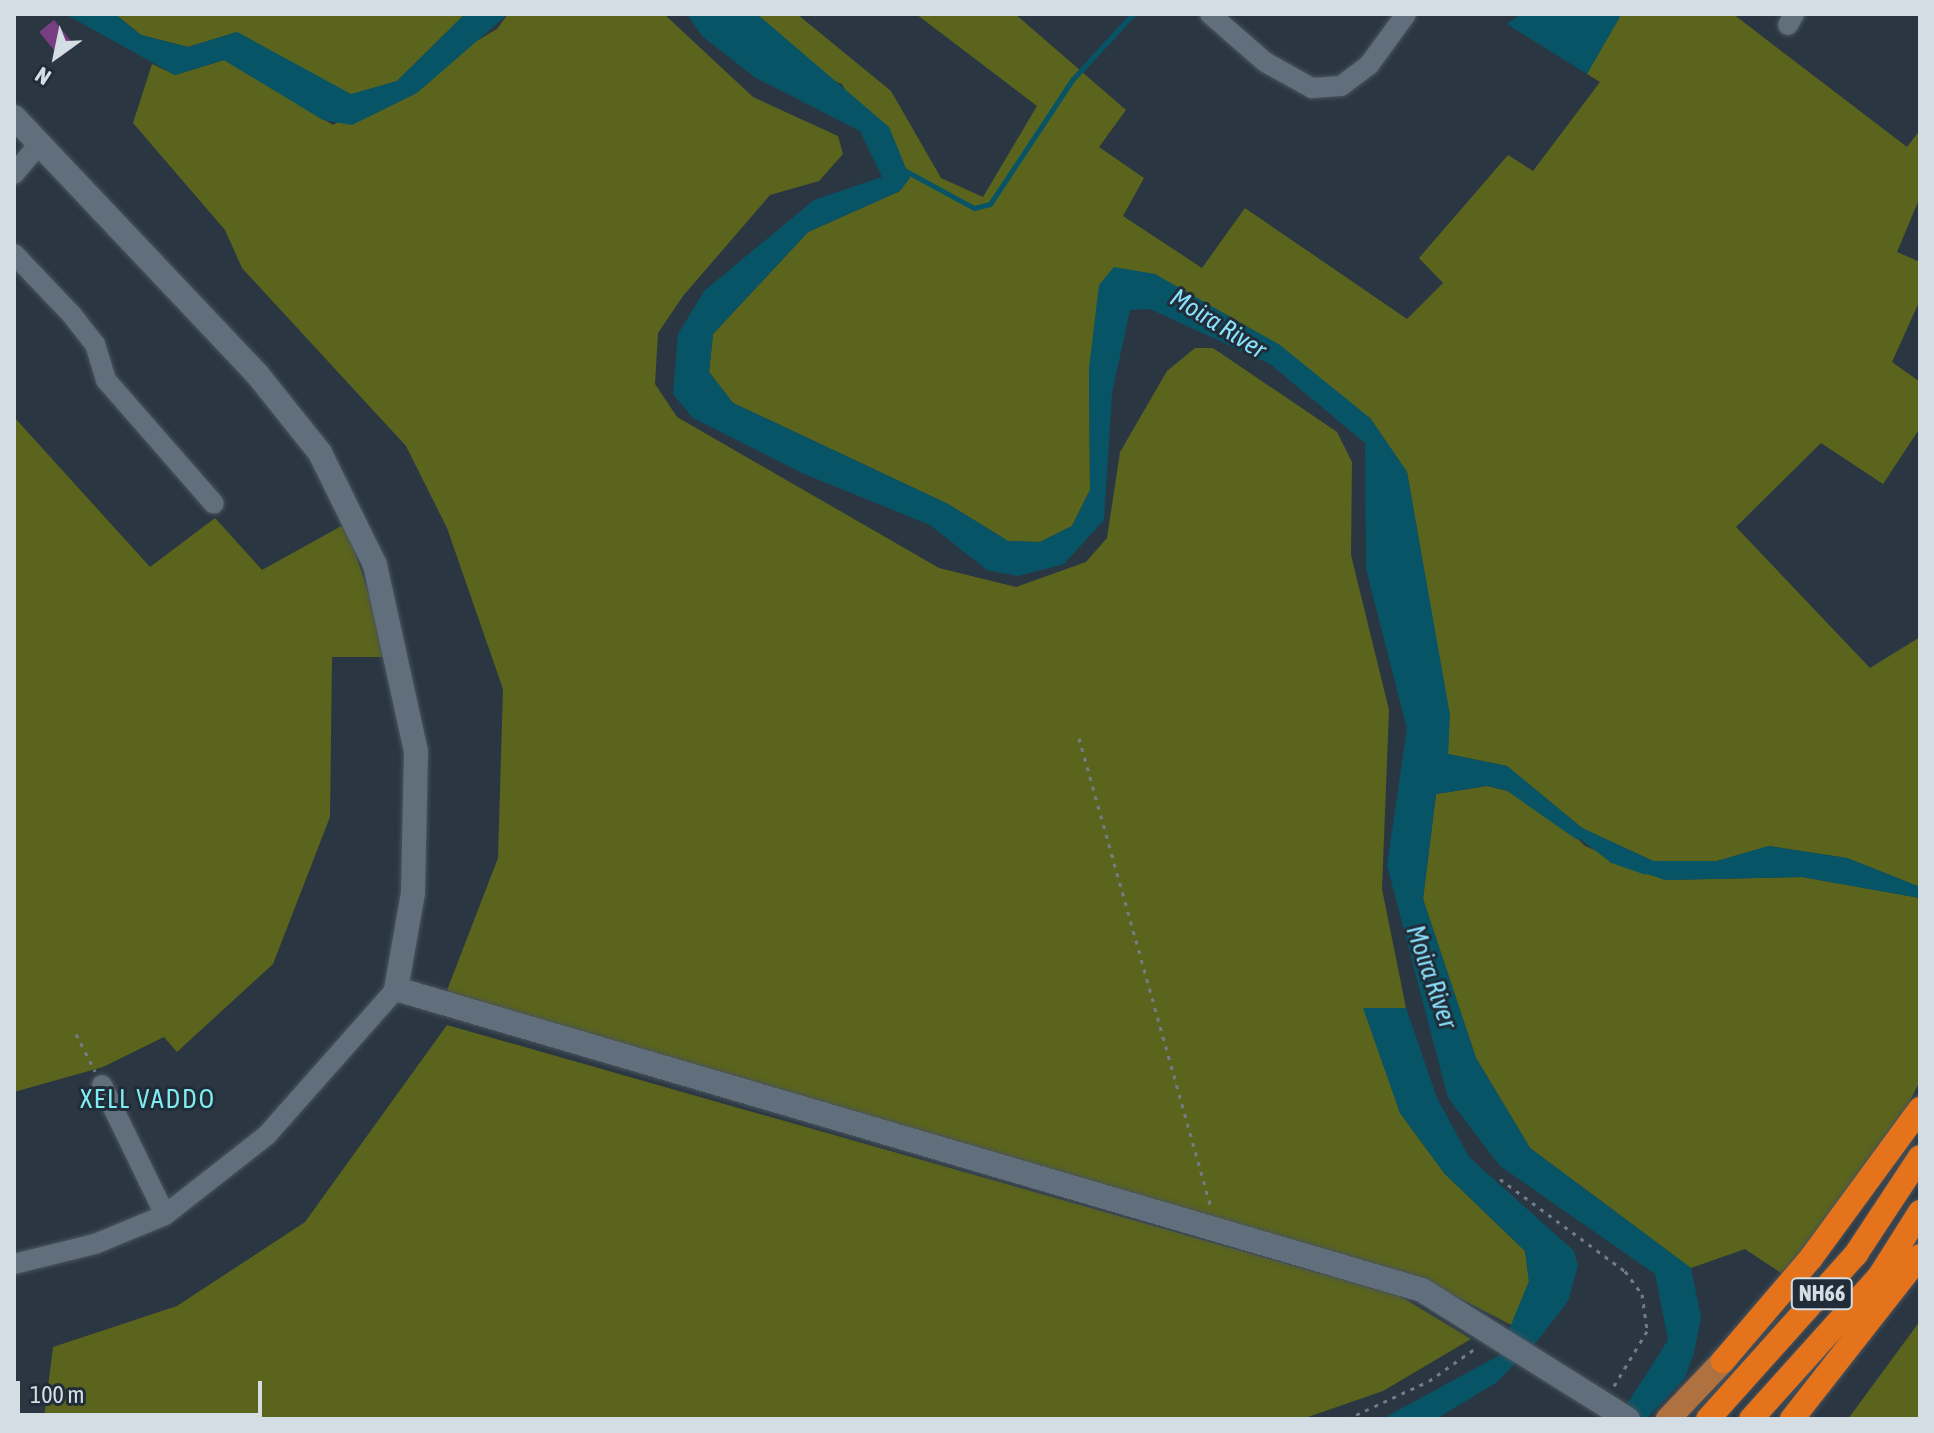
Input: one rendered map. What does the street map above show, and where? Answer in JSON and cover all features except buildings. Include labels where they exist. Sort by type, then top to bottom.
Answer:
[{"type":"highway","points":[[1723,1361],[1811,1258],[1920,1109]]},
{"type":"highway","name":"NH66","points":[[1708,1419],[1856,1254],[1920,1157]]},
{"type":"highway","name":"NH66","points":[[1751,1419],[1879,1277],[1920,1212]]},
{"type":"highway","points":[[1792,1419],[1920,1256]]},
{"type":"main road","points":[[1668,1419],[1723,1361]]},
{"type":"street","points":[[1210,14],[1265,62],[1312,88],[1341,86],[1369,65],[1406,14]]},
{"type":"street","points":[[14,117],[311,441],[375,565],[416,751],[413,893],[396,989],[267,1135],[165,1215],[95,1244],[14,1264]]},
{"type":"street","points":[[14,174],[39,144]]},
{"type":"street","points":[[14,254],[72,315],[95,344],[106,380],[214,504]]},
{"type":"street","points":[[396,989],[1422,1290],[1615,1410]]},
{"type":"street","points":[[102,1085],[165,1215]]},
{"type":"path","points":[[1079,738],[1218,1229]]},
{"type":"path","points":[[76,1034],[102,1085]]},
{"type":"path","points":[[1500,1179],[1625,1271],[1642,1294],[1647,1331],[1615,1410]]},
{"type":"path","points":[[1347,1419],[1429,1381],[1493,1335]]},
{"type":"green space","points":[[115,14],[465,14],[397,81],[351,95],[237,32],[188,47],[141,35]]},
{"type":"green space","points":[[508,14],[664,14],[753,97],[838,136],[843,154],[819,181],[770,195],[683,296],[658,333],[655,384],[677,417],[939,568],[1016,587],[1086,562],[1107,538],[1120,452],[1167,371],[1195,348],[1213,348],[1337,432],[1352,462],[1351,555],[1389,710],[1382,889],[1406,1008],[1364,1009],[1400,1113],[1444,1173],[1525,1251],[1529,1281],[1515,1327],[1416,1276],[446,993],[498,858],[503,689],[447,528],[406,446],[242,268],[225,230],[133,123],[152,64],[175,75],[224,60],[333,125],[497,29]]},
{"type":"green space","points":[[757,14],[797,14],[891,91],[941,178],[983,197],[1037,106],[916,14],[1015,14],[1126,110],[1099,147],[1144,178],[1123,216],[1202,268],[1245,208],[1407,319],[1443,283],[1419,258],[1508,155],[1533,171],[1600,82],[1587,74],[1616,14],[1733,14],[1907,147],[1920,130],[1920,197],[1897,252],[1920,262],[1920,300],[1892,362],[1920,382],[1920,428],[1883,484],[1821,443],[1736,527],[1870,668],[1920,637],[1920,887],[1847,858],[1769,846],[1717,861],[1653,861],[1582,828],[1507,766],[1448,754],[1449,715],[1407,472],[1370,418],[1155,274],[1089,368],[1090,490],[1072,526],[1040,542],[1008,541],[948,504],[733,403],[709,372],[713,334],[808,232],[900,191],[842,84],[822,76]]},
{"type":"green space","points":[[14,417],[150,567],[215,518],[262,570],[345,524],[391,657],[332,657],[330,817],[273,964],[177,1052],[164,1037],[103,1067],[14,1092]]},
{"type":"green space","points":[[1487,786],[1521,794],[1547,808],[1585,846],[1665,880],[1802,877],[1920,898],[1920,1081],[1897,1127],[1784,1275],[1745,1249],[1691,1268],[1530,1148],[1476,1058],[1423,899],[1436,794]]},
{"type":"green space","points":[[447,1025],[1400,1296],[1471,1339],[1383,1391],[1302,1419],[44,1419],[53,1347],[177,1306],[305,1222]]},
{"type":"green space","points":[[1920,1321],[1920,1419],[1848,1419]]},
{"type":"water","points":[[65,14],[115,14],[141,35],[188,47],[237,32],[351,94],[397,81],[465,14],[508,14],[417,93],[352,125],[323,120],[224,60],[175,75]]},
{"type":"water","name":"Moira River","points":[[687,14],[757,14],[889,127],[910,178],[900,191],[808,232],[713,334],[709,372],[733,403],[948,504],[1008,541],[1040,542],[1072,526],[1090,490],[1089,368],[1099,285],[1114,267],[1155,274],[1280,345],[1370,418],[1407,472],[1450,715],[1448,754],[1507,766],[1582,828],[1653,861],[1717,861],[1769,846],[1847,858],[1920,887],[1920,898],[1802,877],[1665,880],[1609,861],[1521,794],[1487,786],[1436,794],[1423,899],[1476,1058],[1530,1148],[1691,1268],[1701,1317],[1694,1353],[1685,1378],[1646,1419],[1607,1419],[1629,1401],[1668,1340],[1655,1274],[1500,1166],[1448,1098],[1387,865],[1407,729],[1366,569],[1365,443],[1270,364],[1150,309],[1130,310],[1112,393],[1104,520],[1064,564],[1018,576],[987,570],[930,525],[802,473],[693,418],[673,394],[678,334],[704,291],[814,200],[882,177],[860,131],[756,78],[703,37]]},
{"type":"water","points":[[1521,14],[1616,14],[1620,17],[1587,74],[1507,24]]},
{"type":"water","points":[[1363,1008],[1406,1008],[1437,1098],[1469,1157],[1574,1251],[1578,1266],[1568,1301],[1539,1339],[1497,1382],[1436,1419],[1382,1419],[1498,1356],[1529,1281],[1525,1251],[1444,1173],[1400,1113]]},
{"type":"waterway","points":[[904,170],[974,208],[990,204],[1072,80],[1133,14]]},
{"type":"waterway","points":[[1509,789],[1576,836]]},
{"type":"waterway","points":[[1611,860],[1645,872]]},
{"type":"district","name":"XELL VADDO","points":[[148,1100]]}]
